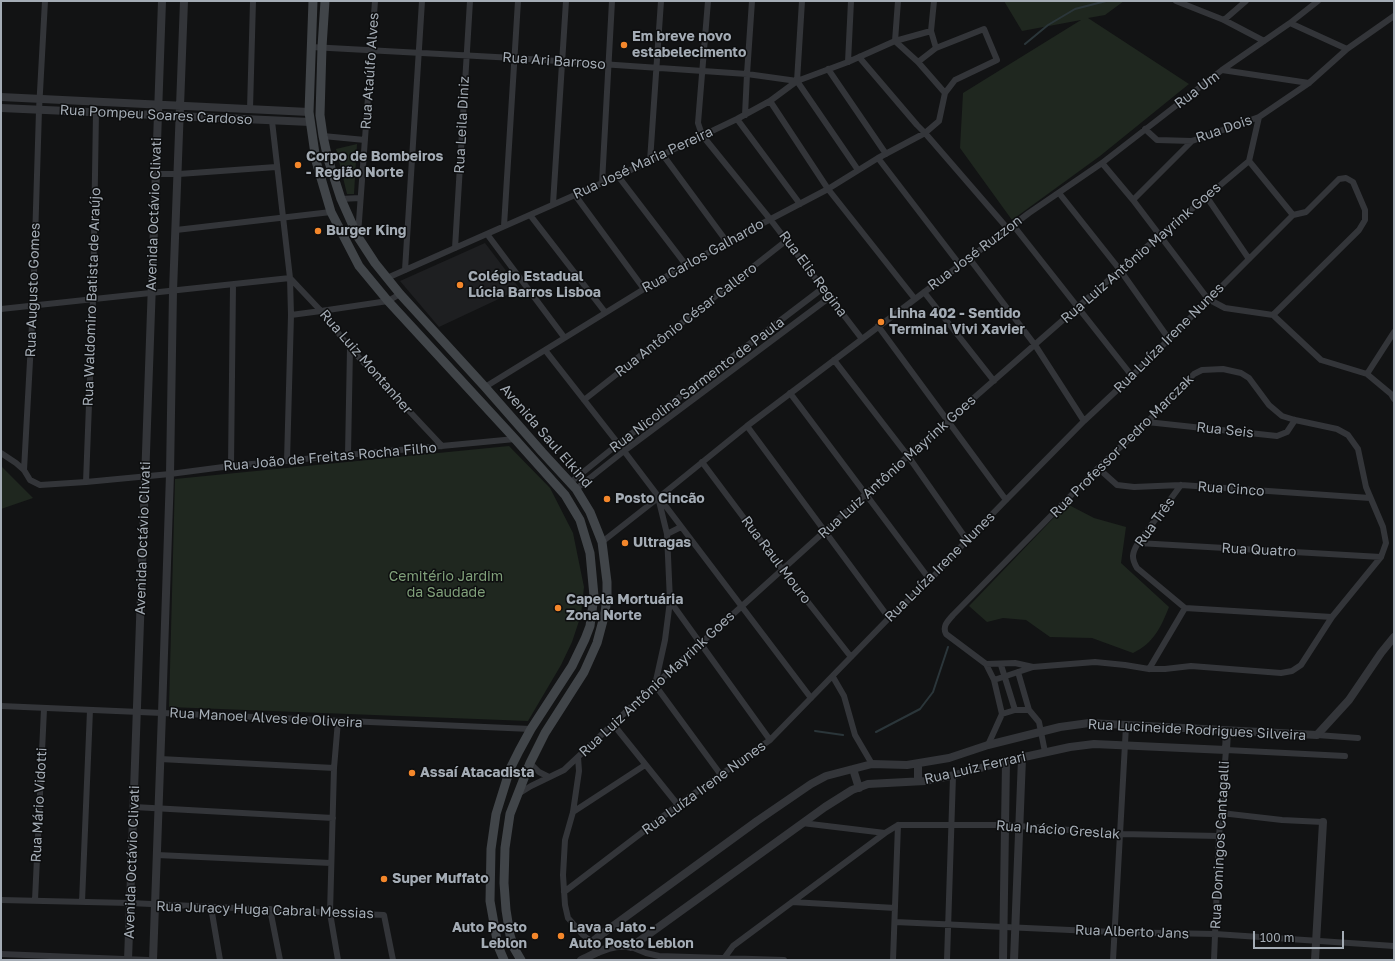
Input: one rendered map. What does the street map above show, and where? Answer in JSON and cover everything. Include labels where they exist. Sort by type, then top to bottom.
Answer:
[{"type":"main road","name":"Avenida Saul Elkind","points":[[313,1],[309,112],[316,161],[331,212],[360,266],[388,301],[515,439],[564,495],[580,520],[590,552],[594,596],[590,626],[580,652],[531,729],[510,769],[496,814],[491,849],[489,888],[490,909],[498,946],[504,960]]},
{"type":"main road","name":"Avenida Saul Elkind","points":[[325,1],[320,115],[328,159],[341,199],[358,237],[386,278],[573,486],[590,512],[602,542],[608,582],[604,618],[597,643],[584,672],[545,733],[530,763],[510,814],[504,848],[506,910],[510,935],[514,948],[521,960]]},
{"type":"main road","points":[[309,112],[316,116],[319,130],[323,136]]},
{"type":"main road","points":[[316,161],[328,159]]},
{"type":"main road","points":[[515,439],[524,439],[533,448],[542,452]]},
{"type":"main road","points":[[580,520],[592,541],[594,543],[602,542]]},
{"type":"main road","points":[[530,763],[530,752],[538,737],[538,733],[531,729]]},
{"type":"street","name":"Rua Augusto Gomes","points":[[24,470],[33,306],[39,110],[45,1]]},
{"type":"street","name":"Avenida Octávio Clivati","points":[[128,960],[162,1]]},
{"type":"street","name":"Avenida Octávio Clivati","points":[[153,960],[170,474],[174,291],[184,1]]},
{"type":"street","points":[[250,109],[253,1]]},
{"type":"street","name":"Rua Ataúlfo Alves","points":[[358,237],[374,1]]},
{"type":"street","points":[[405,270],[422,1]]},
{"type":"street","name":"Rua Leila Diniz","points":[[455,248],[470,1]]},
{"type":"street","points":[[504,226],[518,1]]},
{"type":"street","points":[[553,204],[566,1]]},
{"type":"street","points":[[602,183],[612,1]]},
{"type":"street","points":[[650,161],[661,1]]},
{"type":"street","points":[[702,135],[698,123],[708,1]]},
{"type":"street","points":[[745,115],[746,74],[752,1]]},
{"type":"street","points":[[802,1],[797,81],[858,170]]},
{"type":"street","points":[[848,62],[851,1]]},
{"type":"street","points":[[898,1],[895,41],[918,62],[945,93],[955,80],[997,60],[984,29],[936,48],[918,62]]},
{"type":"street","points":[[934,1],[931,31],[936,48]]},
{"type":"street","points":[[1176,1],[1224,20],[1264,41]]},
{"type":"street","points":[[1224,20],[1246,1]]},
{"type":"street","points":[[1222,70],[1290,23],[1318,1]]},
{"type":"street","name":"Rua Dois","points":[[1145,129],[1157,140],[1192,141],[1259,117],[1309,83],[1347,49],[1394,16]]},
{"type":"street","points":[[1290,23],[1347,49]]},
{"type":"street","name":"Rua José Maria Pereira","points":[[386,278],[663,155],[745,115],[770,101],[797,81],[848,62],[895,41],[931,31]]},
{"type":"street","name":"Rua Ari Barroso","points":[[311,47],[514,58],[746,74],[797,81]]},
{"type":"street","points":[[859,57],[917,125],[1010,227],[1132,376]]},
{"type":"street","points":[[828,69],[886,154]]},
{"type":"street","name":"Rua Um","points":[[1102,163],[1222,70],[1309,83]]},
{"type":"street","name":"Rua Carlos Galhardo","points":[[485,387],[644,289],[727,242],[828,189],[878,158],[925,133],[939,121],[945,93]]},
{"type":"street","name":"Rua Pompeu Soares Cardoso","points":[[1,97],[309,112]]},
{"type":"street","points":[[770,101],[828,189],[915,299]]},
{"type":"street","name":"Rua Pompeu Soares Cardoso","points":[[1,108],[310,122]]},
{"type":"street","name":"Rua Waldomiro Batista de Araújo","points":[[86,482],[93,300],[96,112]]},
{"type":"street","points":[[1259,117],[1249,161],[1293,215],[1306,212],[1339,179],[1346,178],[1353,182],[1365,210],[1366,220],[1359,230],[1273,315]]},
{"type":"street","points":[[737,119],[800,204]]},
{"type":"street","points":[[272,120],[276,167],[290,278],[291,315],[287,461]]},
{"type":"street","name":"Rua Elis Regina","points":[[702,135],[787,240],[862,339]]},
{"type":"street","points":[[323,136],[365,140]]},
{"type":"street","points":[[1133,200],[1192,141]]},
{"type":"street","points":[[663,155],[727,242]]},
{"type":"street","points":[[878,158],[960,264]]},
{"type":"street","name":"Rua Luiz Antônio Mayrink Goes","points":[[516,796],[531,786],[564,770],[655,685],[948,420],[1160,235],[1249,161]]},
{"type":"street","points":[[1102,163],[1133,200],[1208,299],[1225,308],[1273,315],[1321,360],[1367,374],[1391,394],[1394,399]]},
{"type":"street","name":"Rua José Ruzzon","points":[[602,542],[747,426],[878,326],[1010,227],[1102,163]]},
{"type":"street","points":[[156,174],[179,174],[276,167]]},
{"type":"street","points":[[618,176],[686,265]]},
{"type":"street","points":[[1059,193],[1120,270],[1169,339]]},
{"type":"street","points":[[574,195],[644,289]]},
{"type":"street","points":[[1206,196],[1249,259]]},
{"type":"street","points":[[341,199],[360,198]]},
{"type":"street","points":[[176,230],[331,212]]},
{"type":"street","points":[[530,215],[605,312]]},
{"type":"street","name":"Rua Luíza Irene Nunes","points":[[564,892],[678,806],[770,740],[889,618],[930,580],[967,540],[1084,421],[1132,376],[1293,215]]},
{"type":"street","points":[[488,234],[564,337]]},
{"type":"street","name":"Rua Antônio César Callero","points":[[584,400],[787,240]]},
{"type":"street","points":[[969,258],[1034,345],[1084,421]]},
{"type":"street","points":[[1,309],[290,278]]},
{"type":"street","name":"Rua Luiz Montanher","points":[[290,278],[321,311],[350,348],[442,446]]},
{"type":"street","points":[[231,466],[233,285]]},
{"type":"street","name":"Rua Nicolina Sarmento de Paula","points":[[573,486],[618,444],[823,288]]},
{"type":"street","points":[[924,292],[994,381]]},
{"type":"street","points":[[291,315],[388,301],[400,294]]},
{"type":"street","name":"Rua Nicolina Sarmento de Paula","points":[[573,486],[624,451],[830,296]]},
{"type":"street","points":[[878,326],[1006,500]]},
{"type":"street","points":[[1367,374],[1394,332]]},
{"type":"street","points":[[348,454],[350,348]]},
{"type":"street","points":[[545,350],[624,451],[658,498],[811,698]]},
{"type":"street","points":[[834,360],[908,456],[967,540]]},
{"type":"street","name":"Rua Professor Pedro Marczak","points":[[1202,370],[1222,370],[1242,373],[1249,378],[1269,405],[1282,416],[1295,420],[1332,428],[1348,435],[1358,449],[1366,487],[1383,527],[1386,543],[1381,557],[1332,617],[1300,665],[1292,671],[1281,672],[1191,666],[1149,669],[1095,662],[1033,667],[1015,663],[986,664],[946,634],[944,627],[946,622],[1098,468],[1147,422],[1194,374],[1202,370]]},
{"type":"street","points":[[790,393],[930,580]]},
{"type":"street","name":"Rua Seis","points":[[1147,422],[1277,436],[1287,432],[1295,420]]},
{"type":"street","points":[[747,426],[889,618]]},
{"type":"street","name":"Rua João de Freitas Rocha Filho","points":[[1,453],[24,470],[30,480],[40,485],[170,474],[348,454],[515,439]]},
{"type":"street","name":"Rua Raul Mouro","points":[[702,462],[782,570],[851,657]]},
{"type":"street","name":"Rua Cinco","points":[[1098,468],[1117,485],[1134,487],[1182,485],[1370,498]]},
{"type":"street","name":"Rua Três","points":[[1182,485],[1138,543],[1133,552],[1132,560],[1137,568],[1185,608]]},
{"type":"street","points":[[658,498],[667,534],[670,601],[665,640],[655,685],[721,775]]},
{"type":"street","points":[[667,534],[681,527]]},
{"type":"street","name":"Rua Quatro","points":[[1138,543],[1381,557]]},
{"type":"street","points":[[670,601],[770,740]]},
{"type":"street","points":[[1149,669],[1185,608],[1332,617]]},
{"type":"street","points":[[1317,735],[1349,700],[1381,653],[1394,638]]},
{"type":"street","points":[[986,664],[994,680],[1002,714],[988,745]]},
{"type":"street","points":[[1001,664],[1015,710]]},
{"type":"street","points":[[994,680],[1033,667]]},
{"type":"street","points":[[1018,672],[1028,710],[1039,722],[1045,752]]},
{"type":"street","points":[[832,677],[844,696],[855,735],[872,764]]},
{"type":"street","name":"Rua Manoel Alves de Oliveira","points":[[1,706],[531,729]]},
{"type":"street","name":"Rua Mário Vidotti","points":[[35,900],[44,709]]},
{"type":"street","points":[[82,902],[90,710]]},
{"type":"street","points":[[1002,714],[1015,710],[1028,710]]},
{"type":"street","points":[[338,721],[334,768],[330,913],[338,960]]},
{"type":"street","points":[[613,724],[678,806]]},
{"type":"street","name":"Rua Lucineide Rodrigues Silveira","points":[[592,942],[757,821],[811,784],[826,776],[872,764],[918,764],[949,758],[988,745],[1060,727],[1089,724],[1358,738]]},
{"type":"street","points":[[1114,960],[1114,932],[1121,834],[1126,726]]},
{"type":"street","name":"Rua Domingos Cantagalli","points":[[1214,960],[1219,836],[1227,731]]},
{"type":"street","name":"Rua Luiz Ferrari","points":[[631,947],[825,807],[852,790],[868,784],[918,781],[953,776],[1045,752],[1094,744],[1345,756]]},
{"type":"street","points":[[578,757],[579,771],[573,812],[565,840],[563,875],[564,892],[568,918],[592,942],[598,952]]},
{"type":"street","points":[[1014,960],[1022,758]]},
{"type":"street","points":[[160,759],[334,768]]},
{"type":"street","points":[[1003,960],[1006,761]]},
{"type":"street","points":[[530,763],[539,772],[549,777]]},
{"type":"street","points":[[918,764],[918,781]]},
{"type":"street","points":[[573,812],[645,765]]},
{"type":"street","points":[[853,769],[859,788]]},
{"type":"street","points":[[948,960],[953,776]]},
{"type":"street","points":[[134,806],[333,818]]},
{"type":"street","points":[[1221,813],[1282,820],[1323,822],[1315,960]]},
{"type":"street","points":[[802,823],[885,833]]},
{"type":"street","points":[[725,959],[732,946],[898,825]]},
{"type":"street","points":[[893,960],[898,825]]},
{"type":"street","name":"Rua Inácio Greslak","points":[[898,825],[1006,825],[1121,834],[1219,836]]},
{"type":"street","points":[[157,855],[331,863]]},
{"type":"street","name":"Rua Juracy Huga Cabral Messias","points":[[1,900],[270,909],[384,915],[393,960]]},
{"type":"street","points":[[792,902],[895,908]]},
{"type":"street","points":[[211,907],[220,960]]},
{"type":"street","points":[[270,909],[280,960]]},
{"type":"street","name":"Rua Alberto Jans","points":[[895,922],[1114,932],[1215,934],[1394,946]]},
{"type":"street","points":[[581,960],[617,945],[625,945],[646,954],[659,956],[784,960]]},
{"type":"street","points":[[590,960],[598,952]]},
{"type":"street","points":[[1,954],[27,957],[148,960]]},
{"type":"shaded area","name":"Colégio Estadual Lúcia Barros Lisboa","points":[[485,243],[520,289],[439,327],[400,281]]},
{"type":"green space","points":[[1004,1],[1124,1],[1105,15],[1088,18],[1189,84],[1100,156],[1012,220],[960,148],[963,93],[1081,20],[1022,31]]},
{"type":"green space","points":[[357,144],[354,194],[347,194],[336,149]]},
{"type":"green space","name":"Cemitério Jardim da Saudade","points":[[509,446],[550,488],[573,533],[584,587],[581,615],[572,642],[561,665],[528,721],[169,707],[175,479]]},
{"type":"green space","points":[[1,466],[33,498],[1,509]]},
{"type":"green space","points":[[1067,504],[1094,518],[1126,527],[1121,563],[1169,607],[1156,634],[1140,649],[1133,653],[1092,638],[1050,637],[1026,620],[1003,618],[987,622],[969,606]]},
{"type":"waterway","points":[[1025,44],[1048,25],[1075,9],[1106,1]]},
{"type":"waterway","points":[[876,732],[920,709],[933,692],[948,647]]},
{"type":"waterway","points":[[815,731],[843,735]]},
{"type":"place","name":"Em breve novo estabelecimento","points":[[624,45]]},
{"type":"place","name":"Corpo de Bombeiros - Região Norte","points":[[298,165]]},
{"type":"place","name":"Burger King","points":[[318,231]]},
{"type":"place","name":"Colégio Estadual Lúcia Barros Lisboa","points":[[460,285]]},
{"type":"place","name":"Linha 402 - Sentido Terminal Vivi Xavier","points":[[881,322]]},
{"type":"place","name":"Posto Cincão","points":[[607,499]]},
{"type":"place","name":"Ultragas","points":[[625,543]]},
{"type":"place","name":"Capela Mortuária Zona Norte","points":[[558,608]]},
{"type":"place","name":"Assaí Atacadista","points":[[412,773]]},
{"type":"place","name":"Super Muffato","points":[[384,879]]},
{"type":"place","name":"Auto Posto Leblon","points":[[535,936]]},
{"type":"place","name":"Lava a Jato - Auto Posto Leblon","points":[[561,936]]}]
